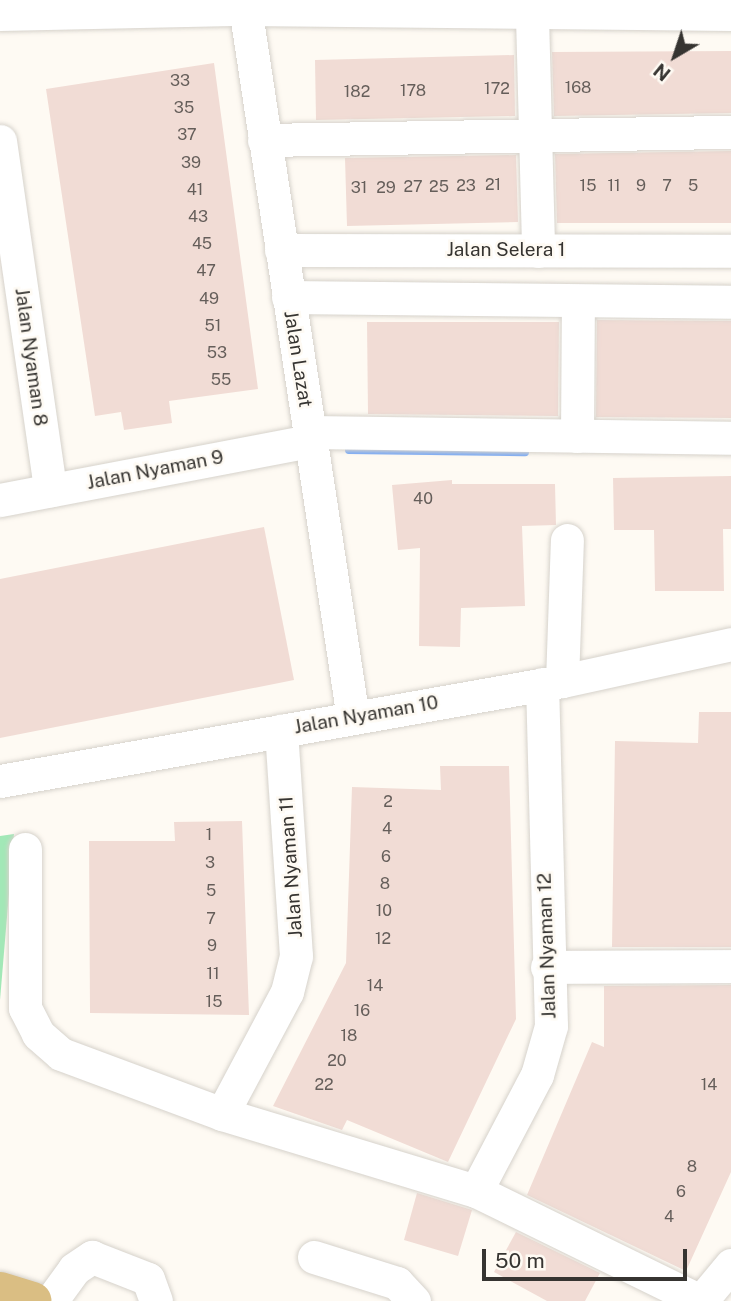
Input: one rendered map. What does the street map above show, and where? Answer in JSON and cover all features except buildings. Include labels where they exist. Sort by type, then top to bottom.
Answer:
[{"type":"main road","points":[[0,1291],[32,1301]]},
{"type":"street","points":[[0,14],[245,5],[731,14]]},
{"type":"street","name":"Jalan Lazat","points":[[245,5],[353,718]]},
{"type":"street","points":[[538,251],[534,136],[551,10]]},
{"type":"street","points":[[264,141],[731,132]]},
{"type":"street","name":"Jalan Nyaman 8","points":[[0,141],[9,267],[50,490]]},
{"type":"street","name":"Jalan Selera 1","points":[[281,250],[731,251]]},
{"type":"street","points":[[288,297],[731,302]]},
{"type":"street","points":[[578,300],[578,436]]},
{"type":"street","name":"Jalan Nyaman 9","points":[[0,500],[310,437],[731,438]]},
{"type":"street","name":"Jalan Nyaman 12","points":[[477,1191],[537,1075],[551,1026],[547,967],[552,683],[567,540]]},
{"type":"street","name":"Jalan Nyaman 10","points":[[0,781],[552,683],[731,644]]},
{"type":"street","name":"Jalan Nyaman 11","points":[[222,1114],[287,992],[296,956],[281,730]]},
{"type":"street","points":[[25,849],[25,1008],[38,1034],[61,1054],[222,1114],[477,1191],[717,1288]]},
{"type":"street","points":[[547,967],[731,965]]},
{"type":"street","points":[[314,1256],[397,1283],[414,1301]]},
{"type":"street","points":[[51,1301],[74,1269],[92,1257],[148,1279],[156,1301]]},
{"type":"green space","points":[[14,834],[0,1000],[0,836]]},
{"type":"waterway","points":[[349,450],[525,452]]}]
